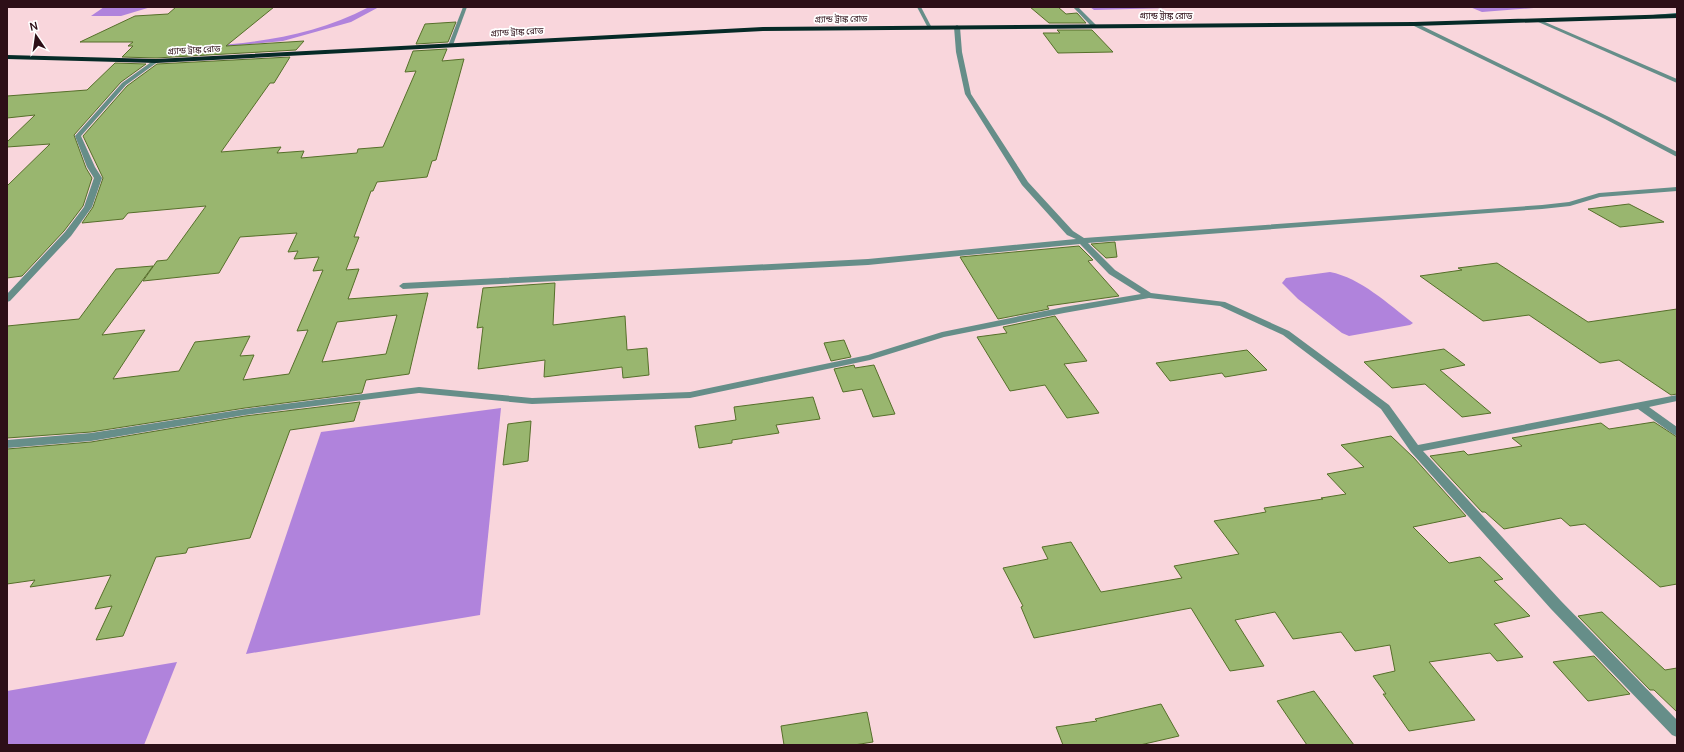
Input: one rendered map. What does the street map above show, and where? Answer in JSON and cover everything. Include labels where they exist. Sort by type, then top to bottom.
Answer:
[{"type":"highway","name":"গ্র্যান্ড ট্রাঙ্ক রোড","points":[[7,57],[156,61],[764,28],[1414,24],[1677,16]]},
{"type":"street","points":[[450,45],[465,7]]},
{"type":"street","points":[[920,7],[930,27]]},
{"type":"street","points":[[1075,7],[1094,26]]},
{"type":"street","points":[[1538,20],[1677,81]]},
{"type":"street","points":[[1414,24],[1566,97],[1677,154]]},
{"type":"street","points":[[957,27],[959,52],[968,94],[1025,183],[1070,233],[1078,237],[1084,245],[1112,272],[1149,295]]},
{"type":"street","points":[[7,299],[68,234],[88,206],[98,178],[91,167],[78,136],[124,84],[156,61]]},
{"type":"street","points":[[403,286],[868,262],[1111,238],[1542,207],[1570,204],[1599,196],[1677,189]]},
{"type":"street","points":[[7,444],[91,437],[245,412],[418,390],[532,401],[690,395],[870,357],[942,335],[1149,295],[1222,304],[1286,333],[1385,407],[1415,449],[1556,605],[1677,730]]},
{"type":"street","points":[[1415,449],[1677,398]]},
{"type":"street","points":[[1639,406],[1677,432]]},
{"type":"shaded area","points":[[104,7],[151,7],[121,16],[91,16]]},
{"type":"shaded area","points":[[369,7],[379,7],[351,22],[283,41],[143,54],[149,50],[234,44],[288,36],[316,29]]},
{"type":"shaded area","points":[[1090,7],[1203,7],[1094,10]]},
{"type":"shaded area","points":[[1470,7],[1547,7],[1482,12]]},
{"type":"shaded area","points":[[1330,272],[1353,280],[1363,286],[1384,300],[1413,323],[1410,325],[1349,336],[1342,333],[1298,299],[1282,283],[1286,278]]},
{"type":"shaded area","points":[[501,408],[480,615],[246,654],[321,432]]},
{"type":"shaded area","points":[[177,662],[144,745],[7,745],[7,691]]},
{"type":"building","points":[[176,7],[274,7],[226,46],[304,41],[296,50],[156,58],[122,57],[133,46],[128,46],[133,42],[80,42],[135,16],[168,14]]},
{"type":"building","points":[[1030,7],[1058,7],[1066,14],[1077,13],[1086,23],[1049,23]]},
{"type":"building","points":[[456,22],[448,42],[416,44],[425,24]]},
{"type":"building","points":[[1057,30],[1092,30],[1113,52],[1058,53],[1043,33],[1060,33]]},
{"type":"building","points":[[447,49],[442,61],[464,59],[436,160],[432,161],[427,177],[377,182],[373,191],[371,191],[354,237],[359,237],[346,270],[359,269],[348,299],[428,293],[409,374],[366,380],[362,393],[245,408],[91,432],[7,438],[7,326],[79,319],[116,269],[153,266],[102,335],[145,330],[113,379],[179,371],[195,342],[250,336],[240,356],[254,355],[243,380],[289,374],[308,330],[297,331],[323,270],[313,271],[319,257],[294,259],[298,251],[288,252],[297,233],[240,237],[219,273],[143,281],[157,261],[167,260],[206,206],[128,213],[123,219],[82,223],[93,207],[103,178],[83,136],[127,86],[157,64],[290,57],[274,83],[270,83],[221,152],[281,147],[277,153],[304,151],[301,158],[357,153],[358,149],[383,147],[416,71],[405,72],[413,51]],"holes":[[[397,315],[386,354],[322,362],[337,322]]]},
{"type":"building","points":[[115,63],[146,64],[121,82],[74,135],[86,168],[92,178],[83,206],[64,231],[22,276],[7,278],[7,186],[50,144],[7,147],[7,142],[35,115],[7,118],[7,96],[87,90]]},
{"type":"building","points":[[1629,204],[1664,222],[1620,227],[1588,209]]},
{"type":"building","points":[[1115,242],[1117,257],[1106,258],[1091,244]]},
{"type":"building","points":[[1079,246],[1093,260],[1088,261],[1119,296],[1047,306],[1049,309],[998,319],[960,257]]},
{"type":"building","points":[[1497,263],[1588,322],[1677,309],[1677,394],[1671,395],[1619,360],[1600,363],[1529,315],[1483,321],[1420,276],[1462,270],[1458,268]]},
{"type":"building","points":[[555,283],[553,325],[625,316],[627,350],[647,348],[649,375],[623,378],[622,367],[544,377],[545,360],[478,369],[483,327],[477,328],[483,288]]},
{"type":"building","points":[[1055,316],[1087,361],[1064,364],[1099,413],[1067,418],[1045,385],[1010,391],[977,337],[1007,333],[1003,327]]},
{"type":"building","points":[[844,340],[851,357],[831,361],[824,343]]},
{"type":"building","points":[[1444,349],[1465,365],[1440,370],[1491,413],[1462,417],[1425,384],[1392,388],[1364,362]]},
{"type":"building","points":[[1247,350],[1267,370],[1225,377],[1222,373],[1170,381],[1156,363]]},
{"type":"building","points":[[854,365],[855,368],[874,365],[895,414],[873,417],[862,389],[843,392],[834,369]]},
{"type":"building","points":[[813,397],[820,419],[776,425],[779,433],[732,440],[732,443],[699,448],[695,426],[736,420],[734,407]]},
{"type":"building","points":[[360,402],[354,421],[290,430],[250,538],[188,548],[186,553],[156,557],[123,636],[96,640],[112,606],[95,609],[111,575],[30,587],[35,580],[7,584],[7,449],[91,442],[245,416]]},
{"type":"building","points":[[531,421],[528,461],[503,465],[508,424]]},
{"type":"building","points":[[1654,422],[1677,437],[1677,584],[1660,587],[1585,524],[1570,526],[1561,518],[1504,529],[1485,512],[1482,512],[1430,456],[1464,451],[1468,455],[1522,446],[1512,438],[1601,423],[1609,429]]},
{"type":"building","points":[[1391,436],[1414,458],[1466,516],[1413,527],[1449,563],[1480,557],[1503,579],[1494,581],[1530,616],[1494,624],[1523,657],[1497,661],[1490,653],[1429,662],[1475,720],[1409,731],[1383,694],[1386,694],[1373,676],[1395,671],[1390,645],[1355,651],[1341,632],[1293,639],[1275,612],[1235,620],[1264,666],[1230,671],[1191,608],[1034,638],[1021,607],[1023,606],[1003,568],[1048,559],[1042,547],[1071,542],[1101,592],[1182,578],[1174,566],[1239,554],[1214,521],[1266,512],[1264,508],[1346,494],[1327,474],[1364,467],[1341,445]]},
{"type":"building","points":[[1602,612],[1665,670],[1677,668],[1677,712],[1654,690],[1650,690],[1578,616]]},
{"type":"building","points":[[1594,656],[1630,694],[1588,701],[1553,662]]},
{"type":"building","points":[[1314,691],[1354,745],[1307,745],[1277,701]]},
{"type":"building","points":[[1161,704],[1179,736],[1140,745],[1063,745],[1056,727],[1097,721],[1095,719]]},
{"type":"building","points":[[867,712],[873,742],[854,745],[784,745],[781,726]]}]
